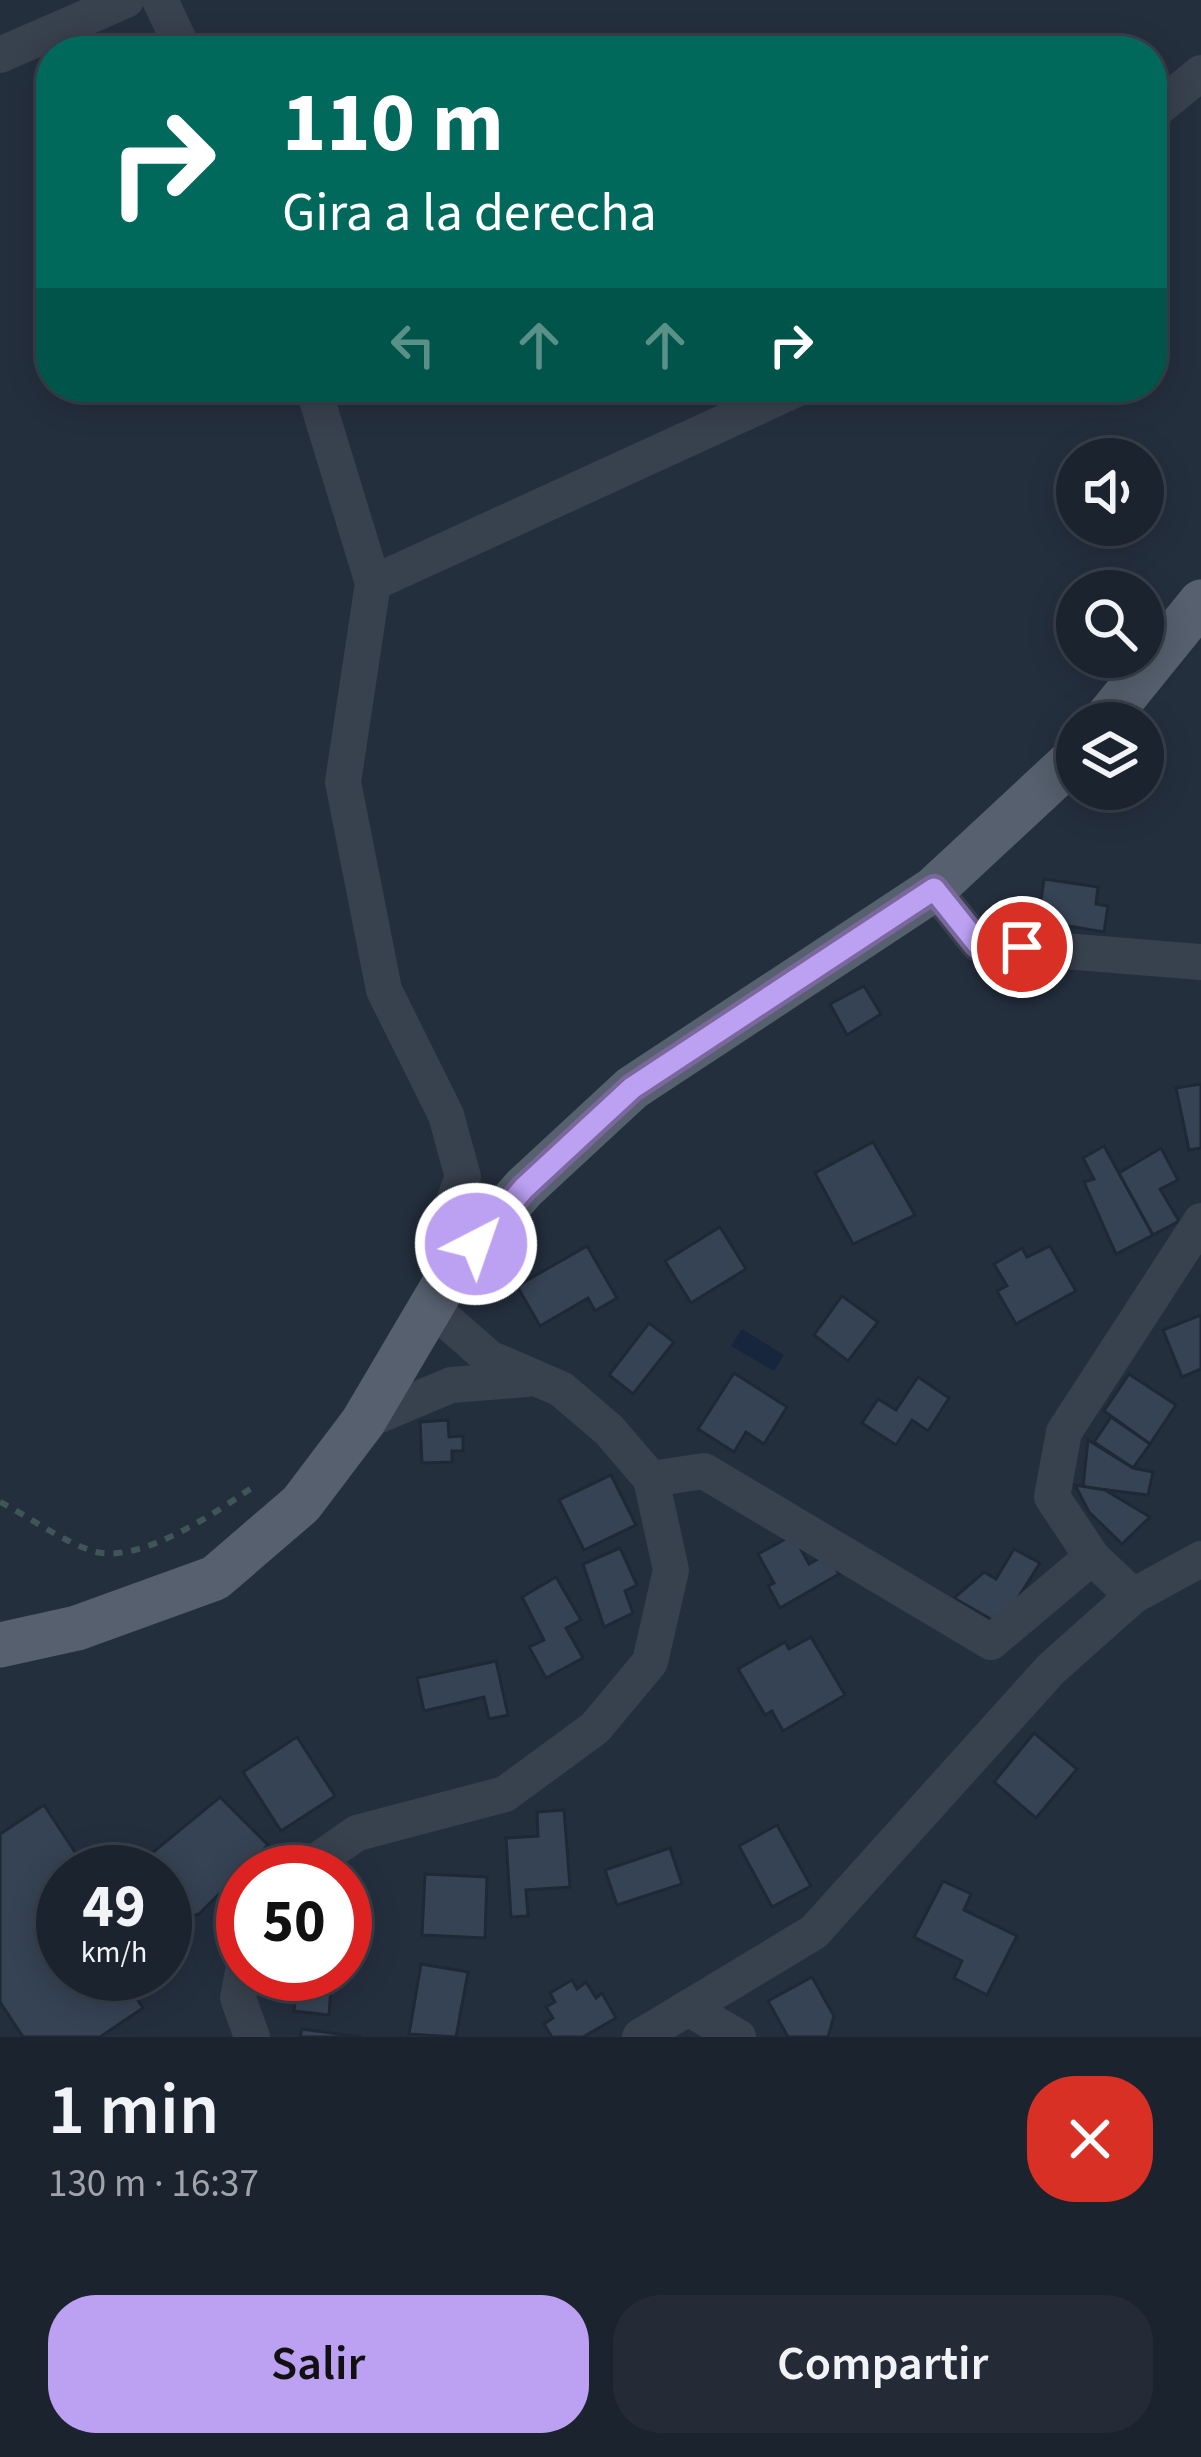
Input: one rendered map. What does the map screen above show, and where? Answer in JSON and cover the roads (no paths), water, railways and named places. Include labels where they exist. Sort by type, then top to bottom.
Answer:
[{"type":"main road","points":[[1120,702],[1201,602]]},
{"type":"main road","points":[[0,1645],[76,1628],[215,1578],[301,1504],[363,1422],[429,1372],[448,1305],[524,1188],[632,1088],[934,889],[1056,776]]},
{"type":"street","points":[[44,36],[126,0]]},
{"type":"street","points":[[160,0],[177,36]]},
{"type":"street","points":[[0,55],[36,39]]},
{"type":"street","points":[[1167,100],[1201,73]]},
{"type":"street","points":[[319,402],[373,583],[343,782],[385,990],[446,1115],[463,1177],[434,1254],[448,1305],[530,1378]]},
{"type":"street","points":[[373,583],[768,402]]},
{"type":"street","points":[[934,889],[978,944],[1200,958]]},
{"type":"street","points":[[1132,1595],[1092,1557],[1052,1497],[1064,1432],[1201,1221]]},
{"type":"street","points":[[340,1845],[357,1833],[505,1794],[595,1728],[650,1662],[671,1570],[651,1479],[609,1430],[561,1390],[530,1378],[429,1372]]},
{"type":"street","points":[[651,1479],[704,1471],[991,1642],[1092,1557]]},
{"type":"street","points":[[640,2037],[814,1932],[1051,1669],[1132,1595],[1201,1559]]},
{"type":"street","points":[[239,2001],[252,2037]]},
{"type":"street","points":[[688,2008],[737,2037]]},
{"type":"water","points":[[742,1329],[784,1355],[774,1371],[731,1346]]}]
